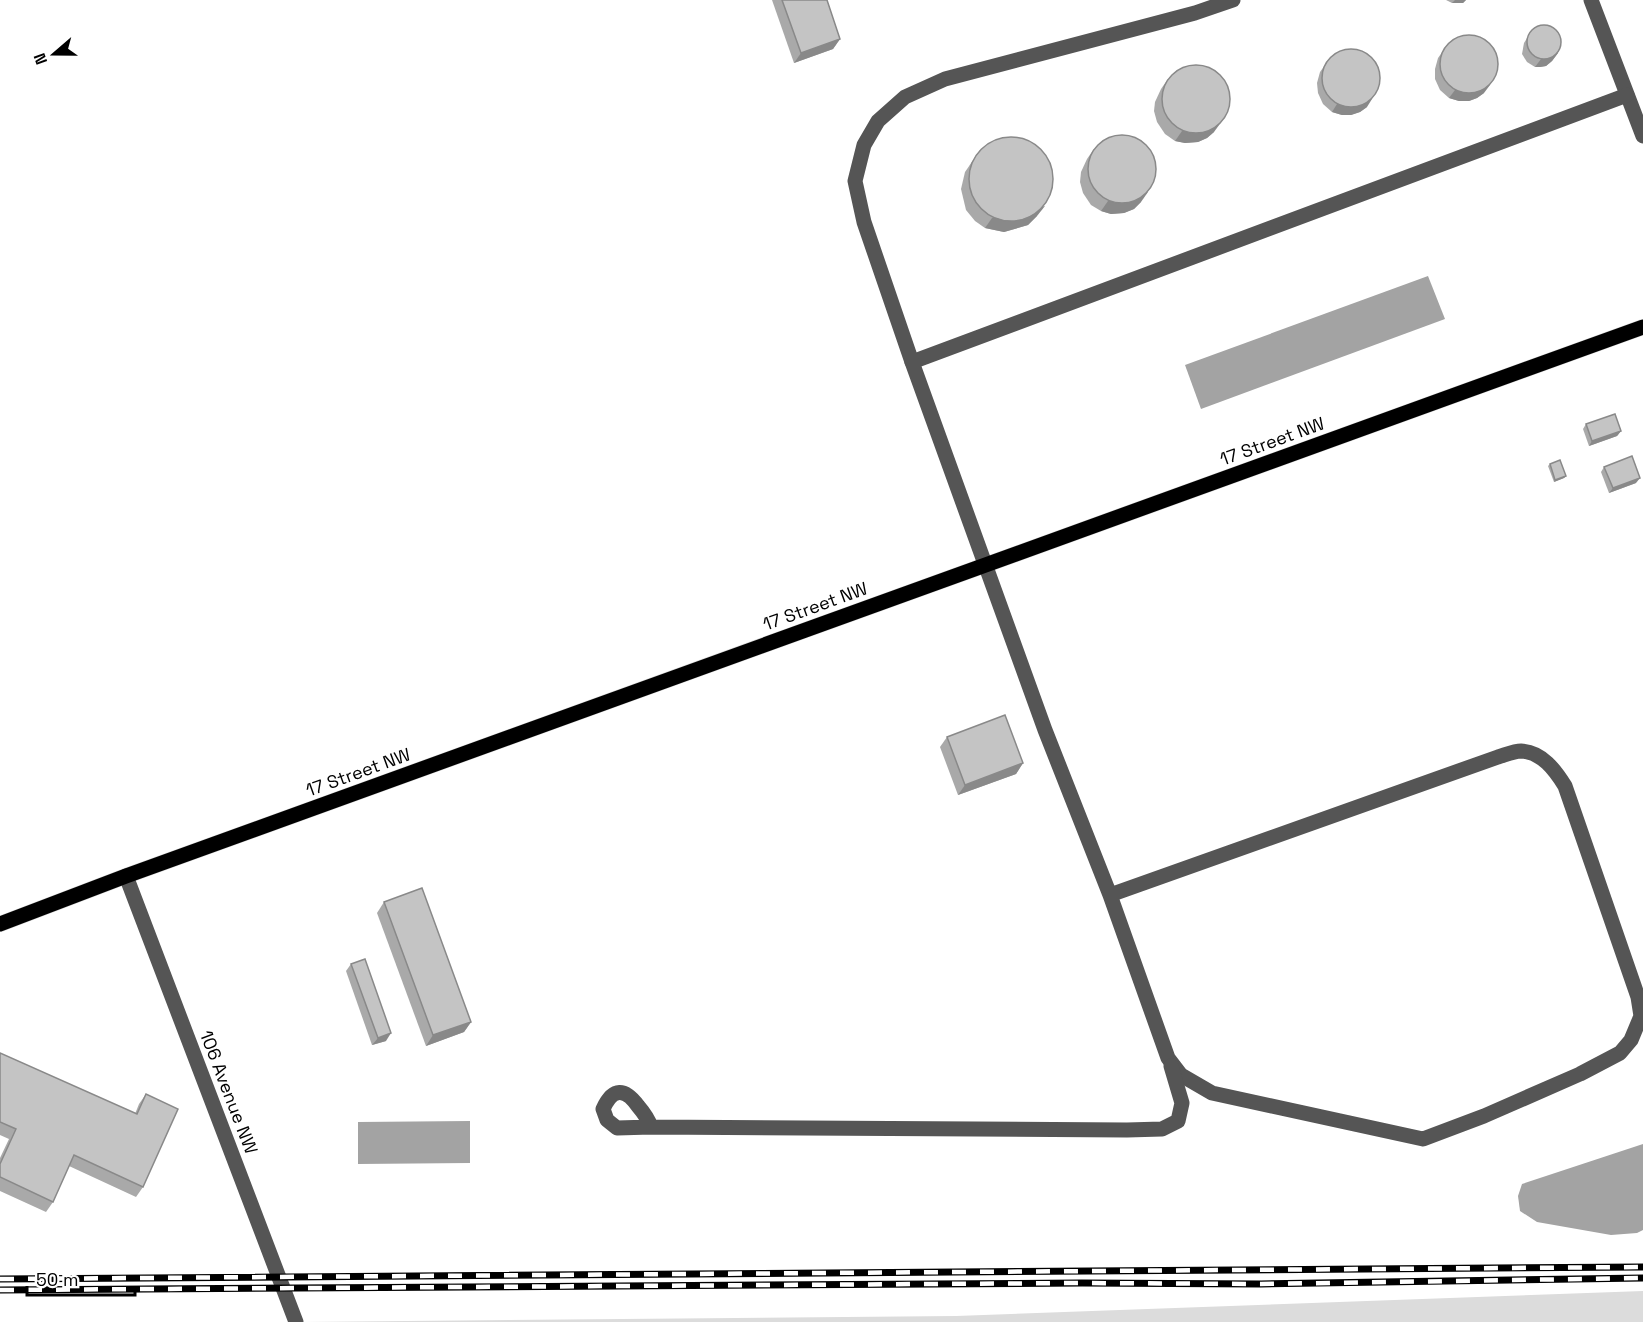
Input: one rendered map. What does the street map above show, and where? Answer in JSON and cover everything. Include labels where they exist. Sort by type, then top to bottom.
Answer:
[{"type":"main road","name":"17 Street NW","points":[[0,924],[126,876],[1643,327]]},
{"type":"street","points":[[651,1127],[1115,1130],[1161,1129],[1178,1121],[1182,1103],[1168,1058],[1110,895],[1050,741],[912,362],[864,222],[855,181],[864,145],[878,121],[905,97],[945,79],[1194,13],[1233,0]]},
{"type":"street","points":[[1591,0],[1643,136]]},
{"type":"street","points":[[912,362],[1627,94]]},
{"type":"street","points":[[1110,895],[1498,757],[1520,751],[1538,755],[1555,771],[1565,786],[1638,997],[1641,1016],[1631,1040],[1620,1053],[1580,1074],[1484,1116],[1423,1138],[1212,1093],[1181,1075],[1168,1058]]},
{"type":"street","name":"106 Avenue NW","points":[[126,876],[296,1322]]},
{"type":"shaded area","points":[[1428,276],[1445,319],[1201,409],[1185,365]]},
{"type":"shaded area","points":[[470,1121],[470,1163],[358,1164],[358,1122]]},
{"type":"shaded area","points":[[1643,1144],[1643,1230],[1637,1233],[1611,1235],[1537,1222],[1520,1211],[1518,1196],[1522,1184]]},
{"type":"shaded area","points":[[1643,1291],[1643,1322],[302,1322],[956,1316]]},
{"type":"building","points":[[782,0],[827,0],[840,39],[801,53]]},
{"type":"building","points":[[1544,25],[1556,30],[1561,42],[1556,54],[1544,59],[1532,54],[1527,42],[1532,30]]},
{"type":"building","points":[[1469,35],[1480,37],[1493,48],[1498,64],[1496,75],[1485,88],[1469,93],[1458,91],[1445,80],[1440,64],[1442,53],[1453,40]]},
{"type":"building","points":[[1351,49],[1362,51],[1375,62],[1380,78],[1378,89],[1367,102],[1351,107],[1340,105],[1327,94],[1322,78],[1324,67],[1335,54]]},
{"type":"building","points":[[1196,65],[1209,68],[1220,75],[1227,86],[1230,99],[1227,112],[1220,123],[1209,130],[1196,133],[1183,130],[1172,123],[1165,112],[1162,99],[1165,86],[1172,75],[1183,68]]},
{"type":"building","points":[[1122,135],[1135,138],[1146,145],[1153,156],[1156,169],[1153,182],[1146,193],[1135,200],[1122,203],[1109,200],[1098,193],[1091,182],[1088,169],[1091,156],[1098,145],[1109,138]]},
{"type":"building","points":[[1011,137],[1027,140],[1041,149],[1050,163],[1053,179],[1050,195],[1041,209],[1027,218],[1011,221],[995,218],[981,209],[972,195],[969,179],[972,163],[981,149],[995,140]]},
{"type":"building","points":[[1615,414],[1621,431],[1592,441],[1586,424]]},
{"type":"building","points":[[1632,456],[1640,478],[1613,488],[1604,467]]},
{"type":"building","points":[[1560,460],[1566,476],[1555,480],[1550,464]]},
{"type":"building","points":[[1005,715],[1023,763],[965,785],[947,737]]},
{"type":"building","points":[[422,888],[471,1022],[433,1035],[384,902]]},
{"type":"building","points":[[365,959],[391,1033],[378,1038],[351,964]]},
{"type":"building","points":[[0,1053],[137,1114],[146,1094],[178,1109],[143,1187],[74,1155],[53,1202],[0,1177],[0,1164],[16,1129],[0,1122]]},
{"type":"railway","points":[[0,1279],[1643,1267]]},
{"type":"railway","points":[[0,1290],[1082,1283],[1261,1284],[1643,1278]]}]
